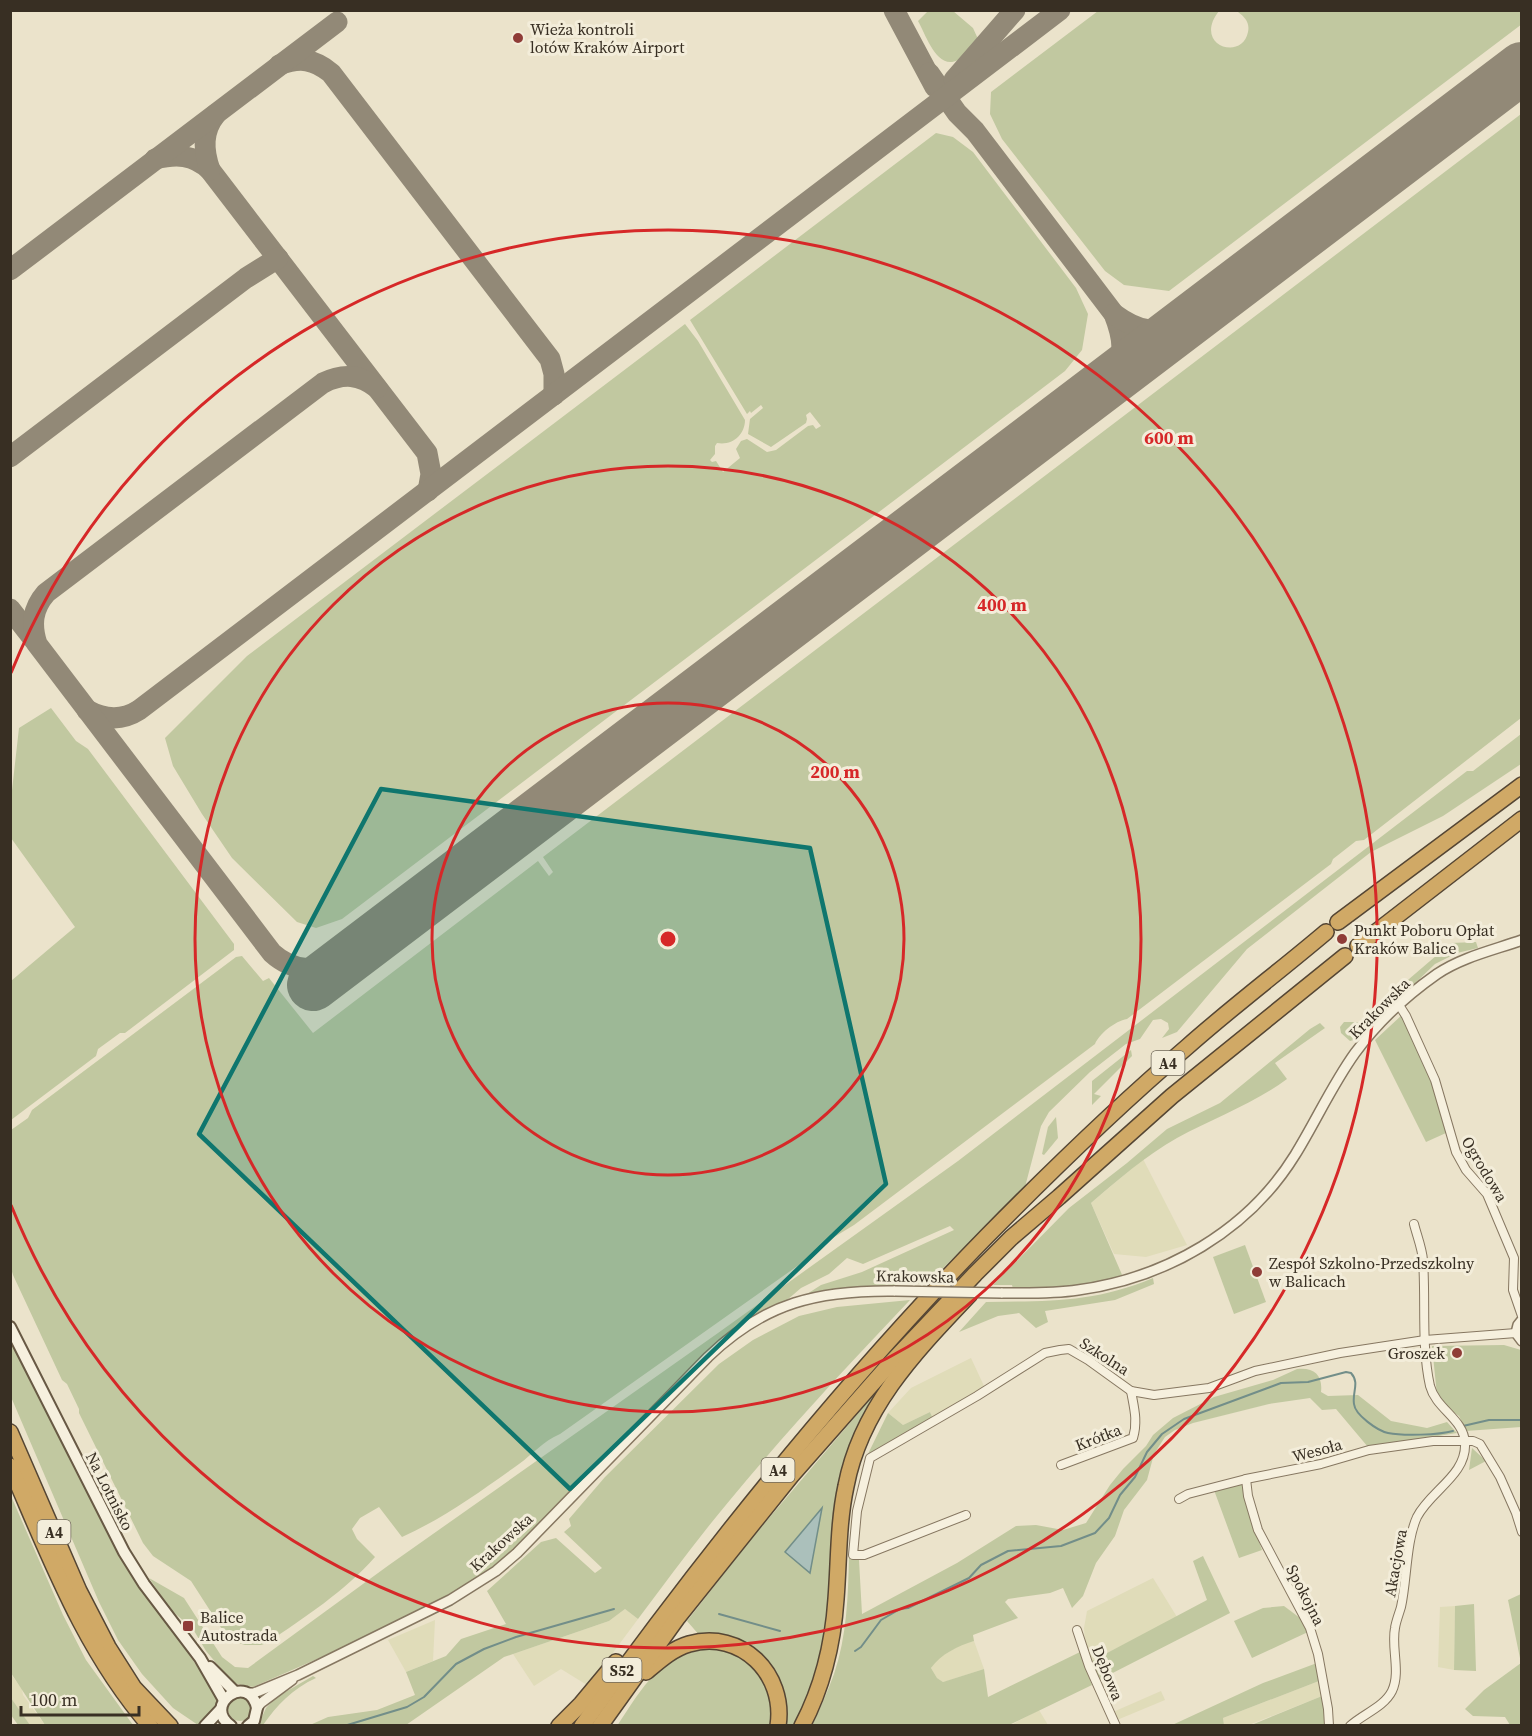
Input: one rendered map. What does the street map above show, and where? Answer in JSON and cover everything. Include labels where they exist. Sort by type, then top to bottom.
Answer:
[{"type":"highway","points":[[1338,922],[1521,785]]},
{"type":"highway","name":"A4","points":[[620,1696],[732,1547],[851,1407],[1011,1238],[1172,1096],[1521,819]]},
{"type":"highway","name":"A4","points":[[559,1725],[581,1704],[626,1649],[662,1616],[766,1485],[899,1330],[988,1235],[1152,1077],[1326,932]]},
{"type":"highway","name":"A4","points":[[802,1725],[818,1691],[828,1656],[836,1599],[840,1528],[846,1485],[853,1457],[867,1424],[882,1396],[906,1364],[1059,1197]]},
{"type":"highway","name":"A4","points":[[10,1432],[100,1631],[174,1724]]},
{"type":"highway","name":"A4","points":[[10,1466],[81,1624],[115,1681],[150,1725]]},
{"type":"highway","name":"S52","points":[[582,1725],[662,1616]]},
{"type":"highway","points":[[620,1696],[658,1661],[676,1650],[700,1642],[719,1642],[735,1646],[750,1654],[767,1671],[778,1697],[778,1725]]},
{"type":"highway","name":"S52","points":[[600,1725],[620,1696]]},
{"type":"main road","name":"Na Lotnisko","points":[[10,1327],[124,1552],[144,1584],[200,1658],[235,1692]]},
{"type":"main road","name":"Na Lotnisko","points":[[200,1658],[223,1704],[224,1718],[231,1725]]},
{"type":"main road","points":[[205,1725],[235,1692],[247,1693],[254,1699],[257,1708],[254,1721],[248,1725]]},
{"type":"main road","points":[[222,1725],[231,1725]]},
{"type":"street","name":"Krakowska","points":[[247,1693],[254,1693],[298,1675],[421,1615],[496,1571],[517,1553],[708,1357],[748,1325],[788,1305],[820,1296],[855,1291],[1062,1292],[1113,1283],[1141,1275],[1175,1261],[1220,1236],[1246,1215],[1272,1187],[1295,1154],[1355,1053],[1399,1005],[1446,969],[1521,940]]},
{"type":"street","name":"Ogrodowa","points":[[1399,1005],[1435,1080],[1456,1152],[1466,1170],[1487,1194],[1514,1258],[1513,1290],[1521,1318]]},
{"type":"street","points":[[1414,1224],[1423,1257],[1425,1340],[1432,1393],[1439,1406],[1462,1430],[1465,1441],[1480,1444],[1516,1513],[1521,1532]]},
{"type":"street","name":"Szkolna","points":[[966,1515],[864,1554],[853,1555],[857,1511],[870,1458],[977,1396],[1045,1353],[1069,1349],[1131,1391],[1154,1395],[1209,1388],[1255,1371],[1340,1353],[1425,1340],[1519,1337],[1521,1318]]},
{"type":"street","name":"Krótka","points":[[1061,1465],[1133,1438],[1137,1427],[1131,1391]]},
{"type":"street","name":"Wesoła","points":[[1179,1499],[1188,1494],[1246,1479],[1318,1465],[1369,1450],[1433,1441],[1465,1441]]},
{"type":"street","name":"Akacjowa","points":[[1350,1725],[1386,1700],[1392,1691],[1395,1682],[1394,1629],[1401,1607],[1417,1519],[1425,1505],[1462,1462],[1465,1441]]},
{"type":"street","name":"Spokojna","points":[[1246,1479],[1248,1496],[1258,1530],[1310,1628],[1318,1654],[1329,1725]]},
{"type":"street","name":"Dębowa","points":[[1077,1630],[1089,1666],[1116,1725]]},
{"type":"street","name":"Krakowska","points":[[257,1708],[261,1702],[298,1675]]},
{"type":"highlighted area","points":[[381,789],[810,848],[886,1184],[570,1489],[199,1134]]},
{"type":"shaded area","points":[[1143,1159],[1187,1245],[1146,1257],[1114,1254],[1091,1203]]},
{"type":"shaded area","points":[[971,1358],[984,1386],[933,1419],[930,1412],[903,1425],[888,1413],[911,1388]]},
{"type":"shaded area","points":[[1153,1578],[1177,1617],[1092,1661],[1085,1643],[1084,1628],[1087,1611]]},
{"type":"shaded area","points":[[1455,1606],[1454,1670],[1438,1667],[1440,1607]]},
{"type":"shaded area","points":[[625,1609],[638,1619],[587,1685],[561,1669],[534,1686],[513,1654],[609,1621]]},
{"type":"shaded area","points":[[435,1620],[433,1661],[406,1672],[388,1640]]},
{"type":"shaded area","points":[[974,1641],[984,1669],[943,1682],[937,1678],[931,1668],[937,1659],[962,1644]]},
{"type":"shaded area","points":[[10,1673],[45,1725],[30,1725],[11,1698]]},
{"type":"shaded area","points":[[1319,1681],[1322,1696],[1249,1725],[1224,1725],[1223,1718]]},
{"type":"shaded area","points":[[1161,1691],[1165,1700],[1117,1720],[1113,1712]]},
{"type":"shaded area","points":[[1039,1710],[1048,1725],[1009,1726]]},
{"type":"green space","points":[[1521,10],[1522,24],[1169,291],[1124,285],[1105,271],[1002,139],[990,114],[991,92],[1098,11],[1219,11],[1212,23],[1211,33],[1221,46],[1229,48],[1244,41],[1248,32],[1248,23],[1238,12],[1240,11]]},
{"type":"green space","points":[[928,11],[953,11],[973,28],[978,39],[961,59],[951,62],[944,61],[933,50],[918,21]]},
{"type":"green space","points":[[1521,114],[1521,718],[1364,840],[1356,841],[1333,859],[1331,864],[1127,1019],[1108,1028],[1095,1044],[854,1225],[826,1242],[820,1250],[560,1434],[548,1440],[491,1484],[433,1521],[402,1537],[379,1507],[360,1518],[352,1529],[357,1539],[375,1557],[363,1570],[324,1603],[267,1643],[245,1645],[229,1640],[191,1581],[153,1556],[143,1543],[13,1275],[10,1265],[11,1130],[28,1118],[32,1110],[236,957],[242,956],[263,981],[269,978],[313,1033],[538,861],[549,876],[553,872],[543,857]]},
{"type":"green space","points":[[936,133],[953,137],[973,152],[1076,288],[1088,314],[1082,350],[1065,371],[342,919],[316,928],[297,922],[232,858],[173,766],[165,738],[247,656],[685,324],[698,341],[745,420],[743,430],[737,438],[728,443],[717,443],[715,446],[715,454],[710,460],[716,461],[723,472],[740,458],[736,449],[741,441],[747,439],[767,452],[776,450],[808,426],[813,425],[816,429],[821,426],[810,412],[806,415],[806,423],[771,447],[748,434],[750,419],[763,408],[761,405],[747,414],[690,320]]},
{"type":"green space","points":[[51,708],[76,741],[88,749],[234,944],[234,950],[125,1033],[120,1033],[98,1049],[96,1056],[11,1120],[11,981],[75,927],[11,838],[11,799],[19,728]]},
{"type":"green space","points":[[1521,734],[1521,764],[1443,816],[1371,852],[1247,949],[1177,1032],[1162,1038],[1169,1029],[1168,1023],[1161,1019],[1153,1020],[1140,1039],[1126,1044],[1090,1072],[1049,1112],[1041,1126],[1025,1187],[927,1284],[896,1283],[895,1286],[843,1288],[807,1294],[821,1285],[862,1272],[954,1230],[950,1226],[863,1264],[847,1258],[829,1274],[801,1288],[787,1300],[757,1314],[722,1338],[515,1548],[500,1562],[467,1585],[433,1605],[253,1687],[233,1683],[206,1651],[193,1629],[171,1610],[149,1578],[184,1598],[222,1657],[235,1667],[248,1668],[389,1565],[958,1161],[1467,771],[1473,771]]},
{"type":"green space","points":[[1476,942],[1478,948],[1457,953],[1435,964],[1357,1039],[1350,1041],[1341,1033],[1340,1027],[1344,1022],[1359,1022],[1451,943]]},
{"type":"green space","points":[[1403,1014],[1434,1086],[1446,1133],[1426,1142],[1375,1040]]},
{"type":"green space","points":[[1320,1023],[1325,1028],[1275,1063],[1287,1079],[1261,1096],[1165,1145],[1132,1168],[1091,1203],[1123,1277],[1094,1285],[1013,1289],[1012,1285],[993,1285],[1069,1208],[1167,1129],[1220,1103]]},
{"type":"green space","points":[[1131,1050],[1132,1056],[1094,1094],[1101,1096],[1092,1105],[1092,1081]]},
{"type":"green space","points":[[1056,1117],[1058,1138],[1044,1155],[1042,1154],[1048,1127]]},
{"type":"green space","points":[[1245,1245],[1266,1302],[1234,1314],[1213,1257]]},
{"type":"green space","points":[[1153,1278],[1154,1284],[1115,1300],[1045,1311],[1048,1322],[1036,1328],[1019,1313],[998,1316],[959,1332],[986,1302],[1071,1299],[1111,1292]]},
{"type":"green space","points":[[910,1300],[818,1398],[752,1474],[706,1529],[638,1619],[625,1609],[609,1621],[504,1657],[406,1725],[310,1725],[328,1717],[377,1710],[415,1695],[406,1672],[446,1656],[461,1639],[506,1624],[487,1591],[541,1542],[556,1538],[595,1573],[602,1568],[564,1532],[571,1526],[569,1519],[605,1477],[719,1364],[753,1340],[799,1316],[837,1307]]},
{"type":"green space","points":[[10,1339],[115,1545],[217,1696],[215,1710],[198,1725],[173,1708],[142,1674],[118,1640],[99,1602],[11,1397]]},
{"type":"green space","points":[[1504,1345],[1521,1350],[1521,1427],[1466,1431],[1459,1416],[1444,1406],[1437,1395],[1432,1346]]},
{"type":"green space","points":[[1297,1369],[1308,1369],[1316,1373],[1319,1377],[1321,1392],[1328,1396],[1358,1395],[1391,1421],[1427,1428],[1447,1422],[1457,1433],[1368,1447],[1336,1409],[1322,1410],[1310,1398],[1269,1404],[1193,1423],[1175,1430],[1165,1437],[1154,1454],[1147,1480],[1124,1510],[1115,1536],[1096,1563],[1083,1596],[1072,1608],[1063,1588],[1050,1593],[1008,1599],[1005,1602],[1018,1618],[973,1635],[974,1641],[950,1651],[931,1668],[937,1678],[943,1682],[984,1669],[988,1697],[1080,1652],[1092,1685],[1009,1725],[812,1726],[832,1680],[842,1645],[849,1557],[859,1560],[862,1614],[957,1563],[1016,1526],[1036,1525],[1063,1530],[1086,1523],[1123,1469],[1146,1446],[1153,1435],[1173,1418],[1214,1397],[1273,1380]]},
{"type":"green space","points":[[878,1390],[865,1415],[825,1651],[798,1725],[783,1725],[785,1706],[780,1683],[754,1649],[732,1637],[700,1636],[687,1621],[752,1538]]},
{"type":"green space","points":[[930,1412],[933,1419],[867,1456],[888,1413],[903,1425]]},
{"type":"green space","points":[[1472,1448],[1486,1461],[1469,1470]]},
{"type":"green space","points":[[1243,1483],[1253,1525],[1262,1550],[1239,1558],[1214,1490]]},
{"type":"green space","points":[[11,1496],[63,1615],[86,1660],[133,1725],[45,1725],[11,1673]]},
{"type":"green space","points":[[1203,1556],[1230,1613],[1099,1680],[1092,1661],[1207,1600],[1193,1561]]},
{"type":"green space","points":[[1521,1594],[1521,1663],[1508,1600]]},
{"type":"green space","points":[[1474,1604],[1476,1671],[1454,1670],[1455,1606]]},
{"type":"green space","points":[[1284,1606],[1300,1618],[1308,1632],[1252,1658],[1234,1621],[1263,1608]]},
{"type":"green space","points":[[712,1649],[731,1652],[753,1664],[772,1694],[772,1725],[617,1726],[645,1686],[666,1665],[679,1657]]},
{"type":"green space","points":[[1317,1663],[1319,1681],[1223,1718],[1224,1725],[1170,1726],[1263,1683]]},
{"type":"green space","points":[[1521,1663],[1521,1725],[1510,1725],[1505,1717],[1473,1716],[1465,1709],[1484,1690]]},
{"type":"green space","points":[[313,1676],[316,1678],[292,1692],[263,1725],[258,1726],[266,1708],[275,1698]]},
{"type":"green space","points":[[1322,1696],[1325,1725],[1249,1726]]},
{"type":"green space","points":[[240,1697],[249,1700],[252,1709],[249,1718],[240,1721],[231,1718],[228,1709],[231,1700]]},
{"type":"green space","points":[[11,1698],[30,1725],[18,1725],[11,1715]]},
{"type":"water","points":[[822,1508],[810,1573],[785,1552]]},
{"type":"waterway","points":[[855,1651],[861,1647],[881,1620],[969,1578],[981,1565],[1008,1551],[1061,1546],[1095,1533],[1109,1518],[1120,1495],[1135,1477],[1147,1452],[1162,1434],[1184,1419],[1281,1383],[1308,1382],[1346,1372],[1351,1373],[1355,1380],[1355,1408],[1368,1422],[1379,1429],[1388,1433],[1411,1435],[1453,1431]]},
{"type":"waterway","points":[[1463,1426],[1489,1420],[1522,1420]]},
{"type":"waterway","points":[[344,1726],[407,1707],[424,1697],[456,1664],[484,1649],[516,1637],[614,1609]]},
{"type":"waterway","points":[[719,1614],[780,1631]]},
{"type":"taxiway","points":[[894,10],[935,87]]},
{"type":"taxiway","points":[[954,80],[1015,10]]},
{"type":"taxiway","points":[[87,710],[100,716],[113,718],[133,714],[139,710],[1060,10]]},
{"type":"taxiway","points":[[10,270],[337,22]]},
{"type":"taxiway","points":[[279,65],[300,60],[313,62],[331,73],[550,359],[554,374],[554,395]]},
{"type":"taxiway","points":[[929,73],[957,113],[975,131],[1114,314],[1121,338],[1121,356],[1118,365],[1096,392]]},
{"type":"taxiway","points":[[210,170],[205,141],[208,127],[216,114]]},
{"type":"taxiway","points":[[155,159],[170,156],[191,158],[210,170],[427,453],[431,474],[428,491]]},
{"type":"taxiway","points":[[10,457],[246,278],[278,258]]},
{"type":"taxiway","points":[[1114,314],[1132,325],[1148,330],[1165,329],[1185,323]]},
{"type":"taxiway","points":[[344,963],[315,969],[297,967],[280,960],[272,953],[37,644],[34,617],[46,593],[323,383],[344,376],[364,380],[377,388]]},
{"type":"taxiway","points":[[10,609],[35,641]]},
{"type":"runway","points":[[313,985],[1522,68]]},
{"type":"place","name":"Wieża kontroli lotów Kraków Airport","points":[[518,38]]},
{"type":"place","name":"Punkt Poboru Opłat Kraków Balice","points":[[1342,939]]},
{"type":"place","name":"Zespół Szkolno-Przedszkolny w Balicach","points":[[1257,1272]]},
{"type":"place","name":"Groszek","points":[[1457,1353]]},
{"type":"place","name":"Balice Autostrada","points":[[188,1626]]}]
